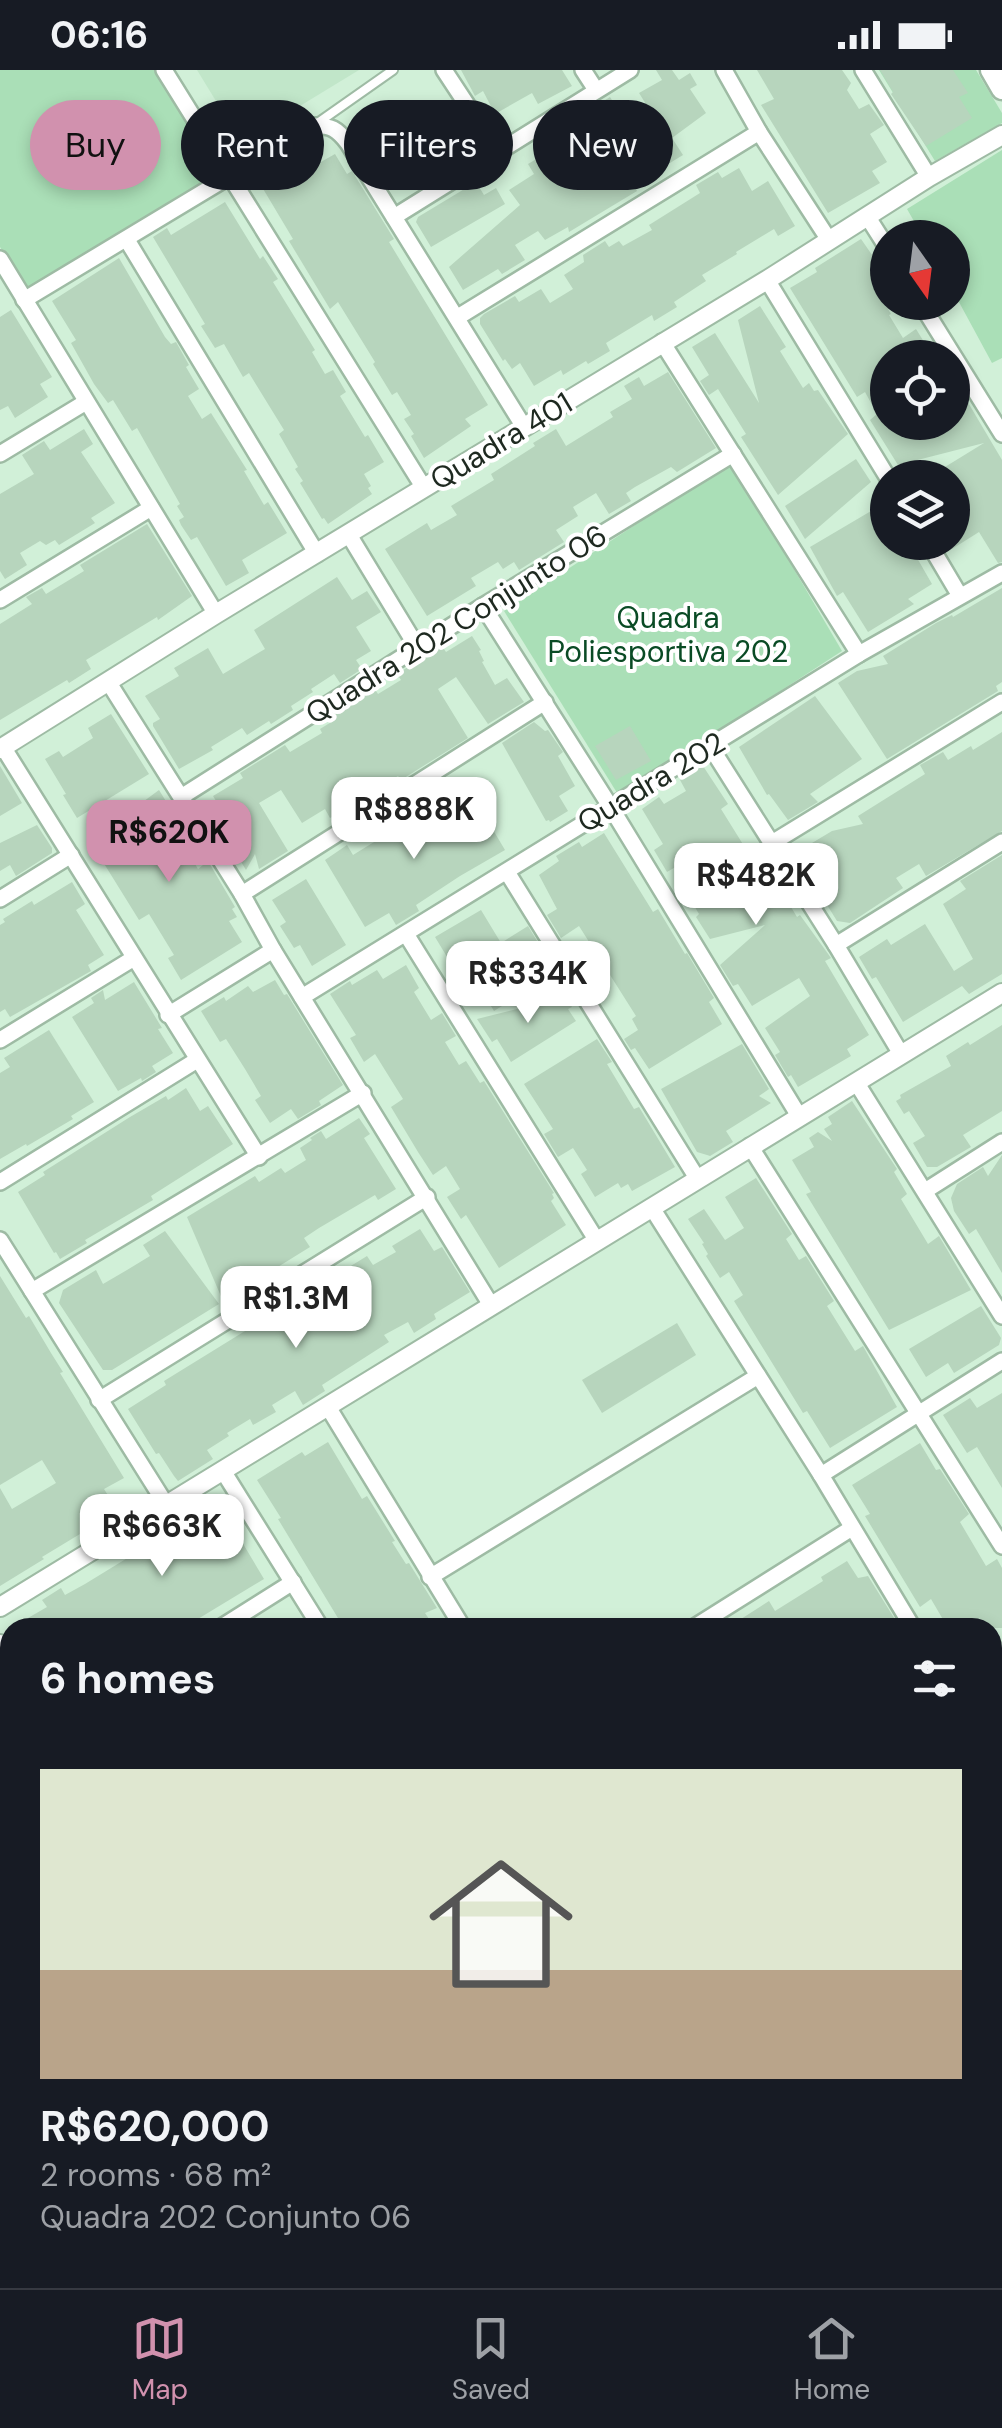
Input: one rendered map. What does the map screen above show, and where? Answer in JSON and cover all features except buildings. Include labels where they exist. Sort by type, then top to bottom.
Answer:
[{"type":"main road","points":[[991,70],[1002,89]]},
{"type":"street","points":[[164,70],[182,100]]},
{"type":"street","points":[[444,70],[464,100]]},
{"type":"street","points":[[583,70],[596,90]]},
{"type":"street","points":[[513,143],[630,70]]},
{"type":"street","points":[[724,70],[829,240]]},
{"type":"street","points":[[863,70],[929,177]]},
{"type":"street","points":[[324,125],[338,130],[524,427]]},
{"type":"street","points":[[458,317],[759,132]]},
{"type":"street","name":"Quadra 401","points":[[2,748],[1002,134]]},
{"type":"street","points":[[24,300],[206,190]]},
{"type":"street","points":[[238,190],[424,488]]},
{"type":"street","points":[[394,216],[436,190]]},
{"type":"street","points":[[867,216],[870,221]]},
{"type":"street","points":[[126,240],[318,554]]},
{"type":"street","points":[[0,259],[216,614]]},
{"type":"street","points":[[766,280],[877,460]]},
{"type":"street","points":[[931,320],[1002,434]]},
{"type":"street","points":[[662,342],[860,654]]},
{"type":"street","points":[[0,454],[86,402]]},
{"type":"street","name":"Quadra 202 Conjunto 06","points":[[181,798],[483,606],[733,454]]},
{"type":"street","points":[[0,600],[151,508]]},
{"type":"street","points":[[349,536],[417,648]]},
{"type":"street","points":[[939,560],[960,596]]},
{"type":"street","name":"Quadra 202","points":[[302,996],[860,654],[1002,572]]},
{"type":"street","points":[[483,606],[799,1116]]},
{"type":"street","points":[[109,683],[491,1304]]},
{"type":"street","points":[[242,894],[545,702]]},
{"type":"street","points":[[772,843],[1002,702]]},
{"type":"street","points":[[710,746],[901,1054]]},
{"type":"street","points":[[2,748],[258,1158]]},
{"type":"street","points":[[836,945],[1002,842]]},
{"type":"street","points":[[0,899],[71,856]]},
{"type":"street","points":[[507,872],[697,1178]]},
{"type":"street","points":[[406,934],[597,1241]]},
{"type":"street","points":[[168,1015],[273,950]]},
{"type":"street","points":[[0,1040],[134,958]]},
{"type":"street","points":[[0,1607],[1002,992]]},
{"type":"street","points":[[0,1182],[196,1060]]},
{"type":"street","points":[[856,1082],[1002,1316]]},
{"type":"street","points":[[32,1291],[363,1094]]},
{"type":"street","points":[[925,1191],[1002,1142]]},
{"type":"street","points":[[750,1146],[1002,1546]]},
{"type":"street","points":[[100,1400],[426,1197]]},
{"type":"street","points":[[652,1208],[907,1618]]},
{"type":"street","points":[[0,1240],[166,1506]]},
{"type":"street","points":[[820,1475],[1002,1361]]},
{"type":"street","points":[[430,1577],[758,1376]]},
{"type":"street","points":[[328,1407],[457,1618]]},
{"type":"street","points":[[223,1471],[315,1618]]},
{"type":"street","points":[[709,1618],[852,1528]]},
{"type":"street","points":[[236,1618],[293,1582]]},
{"type":"lane","points":[[324,119],[393,70]]},
{"type":"shaded area","points":[[197,70],[359,70],[310,100],[215,100]]},
{"type":"green space","points":[[0,70],[158,70],[181,108],[181,190],[197,190],[28,291],[0,247]]},
{"type":"green space","points":[[879,70],[976,70],[1002,113],[1002,123],[935,161]]},
{"type":"green space","points":[[1002,150],[1002,358],[992,363],[969,320],[970,220],[913,220],[907,209]]},
{"type":"green space","name":"Quadra Poliesportiva 202","points":[[731,462],[842,651],[619,796],[504,611]]}]
